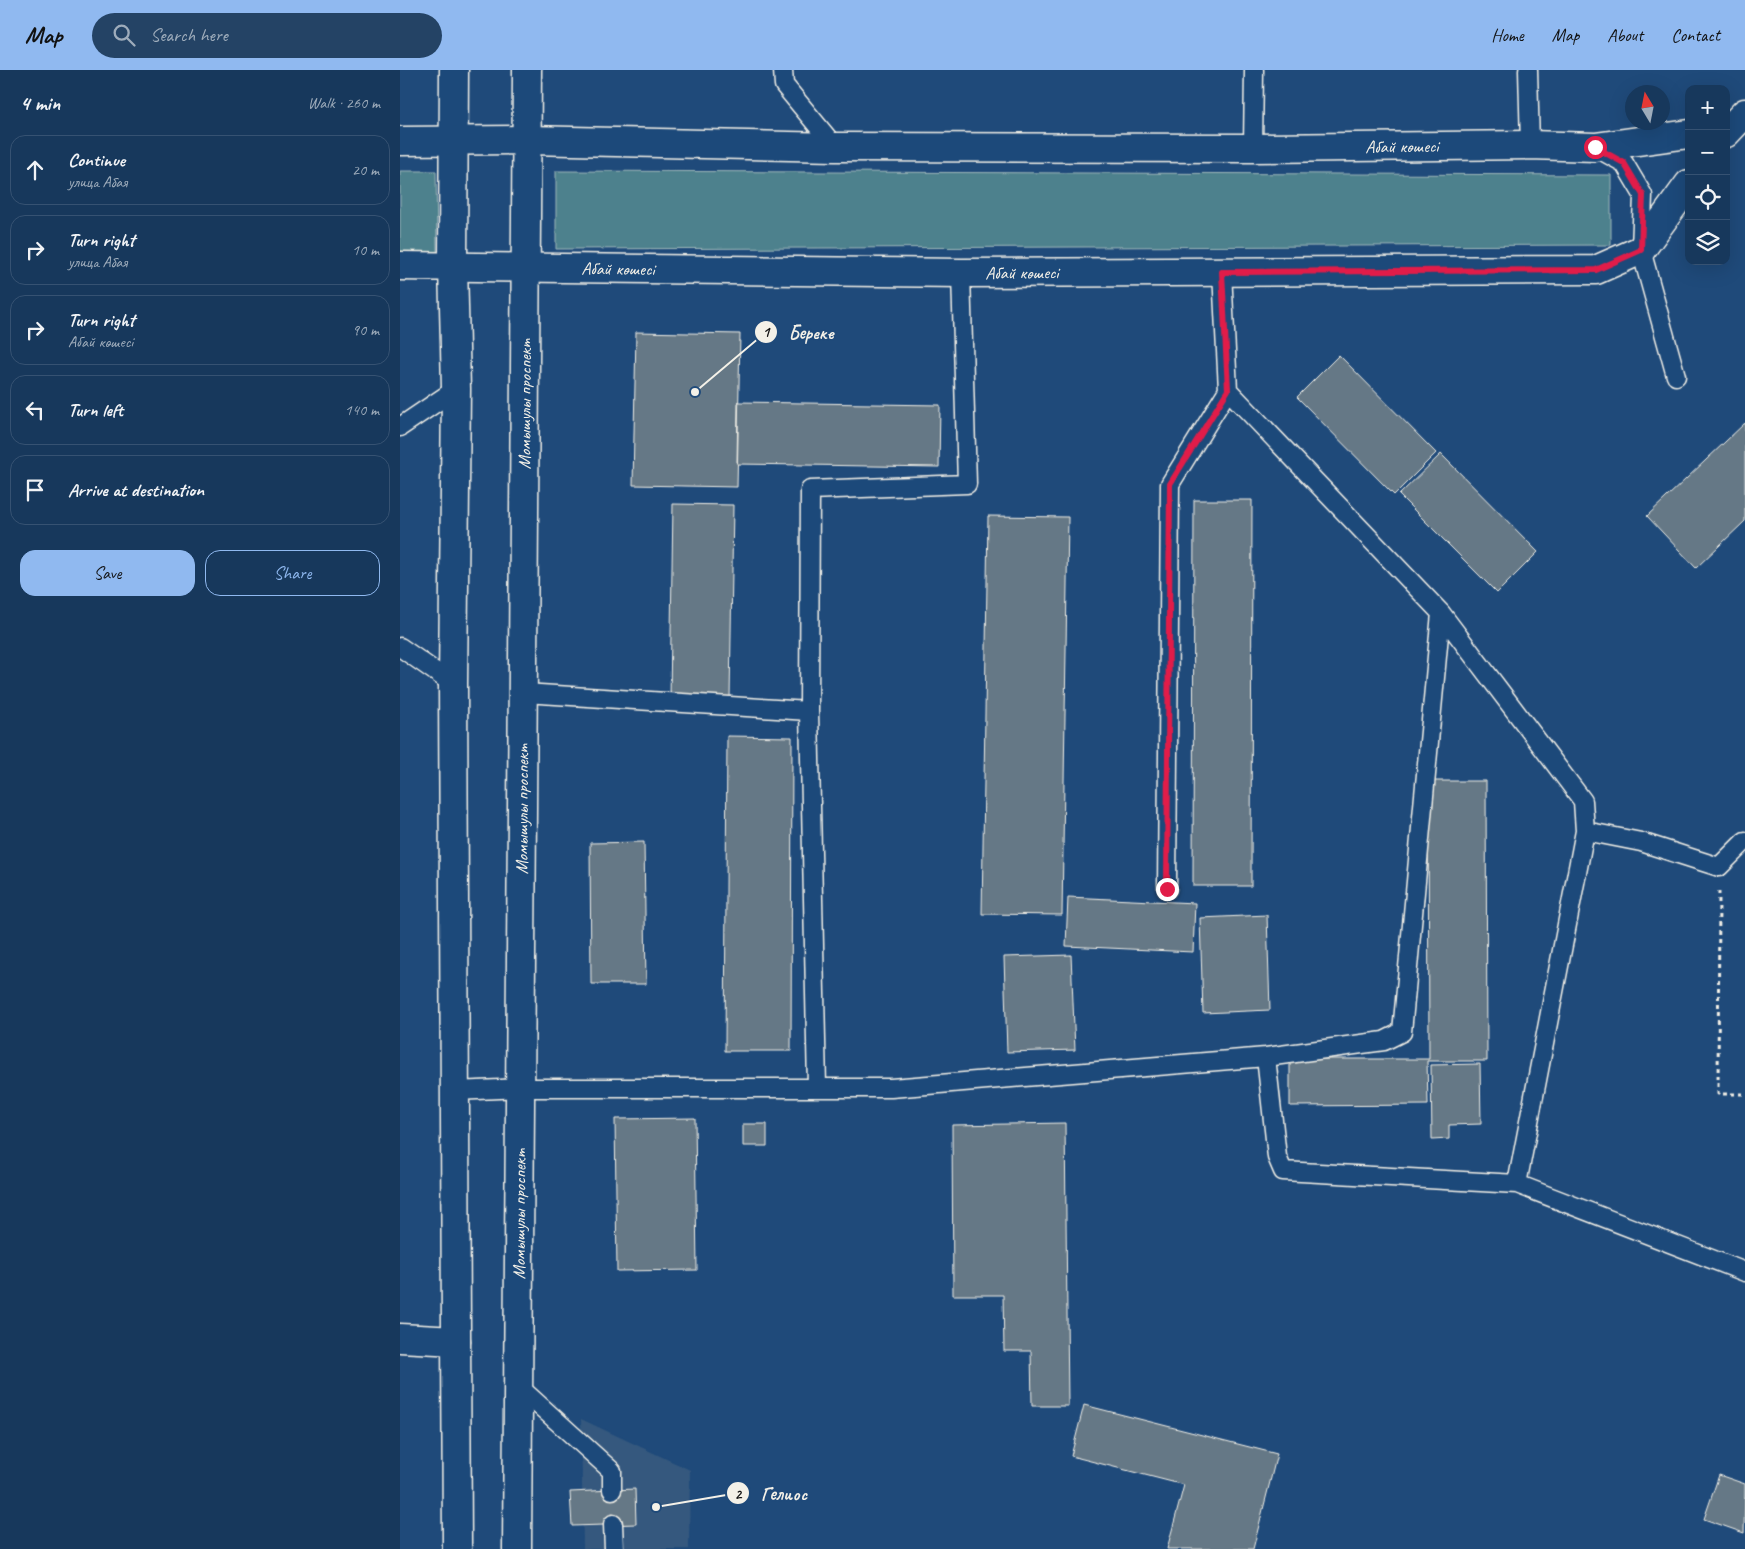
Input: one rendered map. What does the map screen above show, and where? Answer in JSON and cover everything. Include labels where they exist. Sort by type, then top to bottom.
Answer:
[{"type":"street","points":[[454,70],[453,265],[456,389],[453,684],[457,1549]]},
{"type":"street","name":"Момышулы проспект","points":[[517,1549],[527,70]]},
{"type":"street","name":"Абай көшесі","points":[[400,141],[528,140],[835,147],[1253,148],[1530,145],[1595,147],[1685,135]]},
{"type":"street","points":[[1641,250],[1685,190]]},
{"type":"street","name":"Абай көшесі","points":[[400,266],[453,265],[960,273],[1596,270],[1641,250]]},
{"type":"street","points":[[400,1338],[456,1341]]},
{"type":"lane","points":[[783,70],[784,85],[835,147]]},
{"type":"lane","points":[[1253,148],[1254,70]]},
{"type":"lane","points":[[1528,70],[1530,145]]},
{"type":"lane","points":[[1595,147],[1624,163],[1643,195],[1641,250],[1676,376]]},
{"type":"lane","points":[[1167,889],[1170,484],[1228,390],[1222,272]]},
{"type":"lane","points":[[817,1087],[809,711],[810,490],[967,484],[960,273]]},
{"type":"lane","points":[[400,427],[456,389]]},
{"type":"lane","points":[[1228,390],[1441,613],[1583,801],[1585,831],[1517,1184]]},
{"type":"lane","points":[[455,1091],[520,1088],[891,1088],[1266,1057],[1384,1041],[1402,1032],[1441,613]]},
{"type":"lane","points":[[400,648],[453,684]]},
{"type":"lane","points":[[524,693],[809,711]]},
{"type":"lane","points":[[1585,831],[1641,842],[1718,867],[1745,841]]},
{"type":"lane","points":[[1266,1057],[1277,1157],[1283,1171],[1517,1184],[1745,1272]]},
{"type":"lane","points":[[517,1385],[612,1471],[612,1490]]},
{"type":"lane","points":[[613,1524],[614,1549]]},
{"type":"path","points":[[1718,867],[1718,1094],[1745,1094]]},
{"type":"shaded area","points":[[581,1419],[690,1470],[689,1549],[583,1549]]},
{"type":"green space","points":[[400,171],[436,171],[437,252],[400,252]]},
{"type":"green space","points":[[556,171],[1611,175],[1611,245],[556,249]]},
{"type":"building","points":[[636,332],[740,334],[737,487],[633,485]]},
{"type":"building","points":[[1339,355],[1436,453],[1394,495],[1297,397]]},
{"type":"building","points":[[738,402],[940,405],[939,467],[737,464]]},
{"type":"building","points":[[1745,423],[1745,521],[1696,568],[1647,516]]},
{"type":"building","points":[[1441,454],[1538,552],[1497,593],[1399,495]]},
{"type":"building","points":[[1194,500],[1252,500],[1251,886],[1193,886]]},
{"type":"building","points":[[673,504],[733,505],[730,698],[670,697]]},
{"type":"building","points":[[988,516],[1068,517],[1062,915],[982,914]]},
{"type":"building","points":[[727,736],[792,737],[791,1051],[725,1051]]},
{"type":"building","points":[[1428,781],[1486,781],[1487,1061],[1427,1061],[1428,1105],[1290,1106],[1290,1059],[1429,1059]]},
{"type":"building","points":[[644,842],[646,984],[591,984],[590,843]]},
{"type":"building","points":[[1068,897],[1195,903],[1193,952],[1066,946]]},
{"type":"building","points":[[1267,915],[1270,1010],[1203,1013],[1200,918]]},
{"type":"building","points":[[1071,955],[1075,1050],[1007,1052],[1004,957]]},
{"type":"building","points":[[1480,1064],[1481,1124],[1449,1125],[1449,1139],[1432,1140],[1431,1065]]},
{"type":"building","points":[[695,1118],[697,1270],[617,1271],[615,1119]]},
{"type":"building","points":[[1065,1123],[1068,1406],[1032,1406],[1031,1351],[1004,1351],[1003,1295],[953,1295],[952,1125]]},
{"type":"building","points":[[743,1124],[767,1124],[767,1146],[743,1146]]},
{"type":"building","points":[[1084,1405],[1277,1454],[1253,1549],[1167,1549],[1184,1485],[1071,1456]]},
{"type":"building","points":[[1719,1475],[1745,1484],[1744,1533],[1704,1519]]},
{"type":"building","points":[[635,1489],[636,1524],[572,1526],[570,1492]]},
{"type":"place","name":"Береке","points":[[695,392]]},
{"type":"place","name":"Гелиос","points":[[656,1507]]},
{"type":"route","points":[[1167,889],[1170,484],[1228,390],[1222,272],[1596,270],[1641,250],[1643,195],[1624,163],[1595,147]]}]
